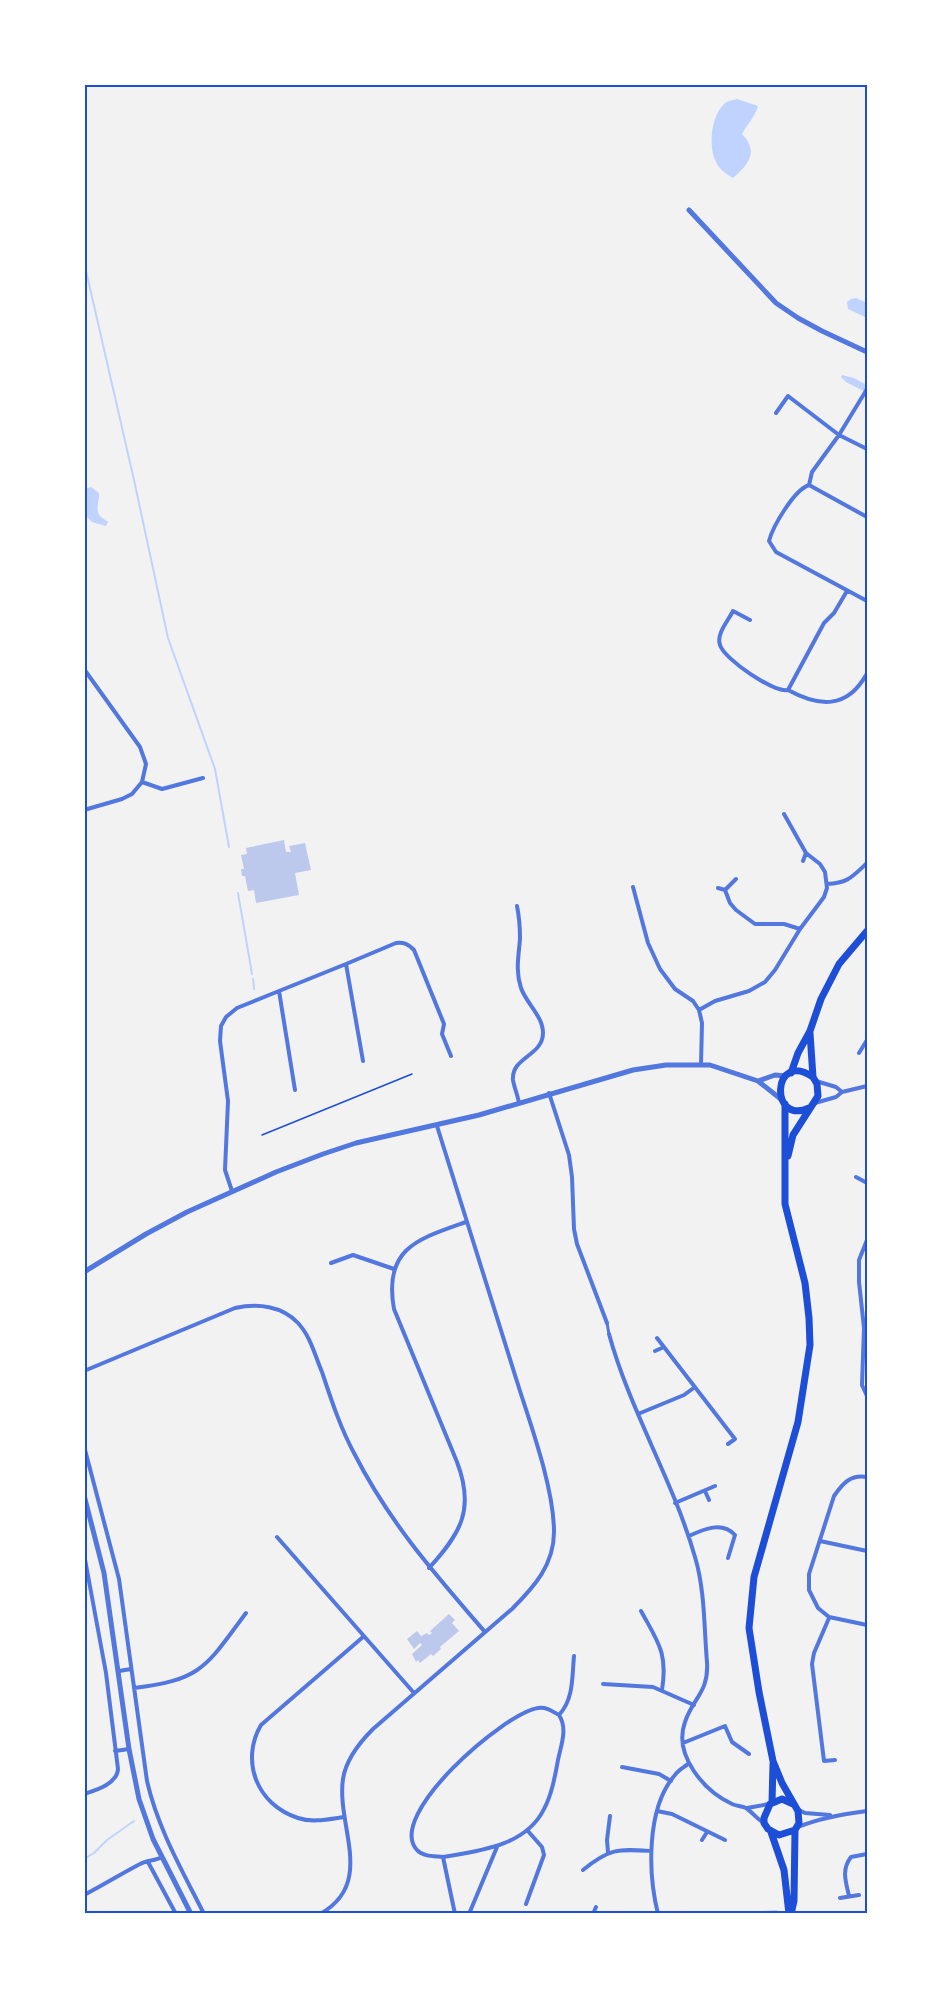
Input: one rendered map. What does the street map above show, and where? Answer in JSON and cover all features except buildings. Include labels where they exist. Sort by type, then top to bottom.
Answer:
[{"type":"main road","points":[[790,1914],[794,1901],[795,1829],[799,1816],[773,1761],[749,1629],[754,1577],[798,1422],[810,1345],[810,1318],[805,1283],[785,1203],[783,1102],[779,1088],[810,1031],[821,999],[839,964],[867,932]]},
{"type":"main road","points":[[783,1176],[793,1135],[819,1090],[814,1079],[810,1031]]},
{"type":"main road","points":[[788,1074],[803,1072],[814,1079]]},
{"type":"main road","points":[[783,1102],[791,1109],[798,1110],[812,1105]]},
{"type":"main road","points":[[773,1761],[771,1803],[765,1813],[765,1823],[771,1832],[784,1870],[790,1914]]},
{"type":"main road","points":[[771,1803],[782,1799],[795,1806]]},
{"type":"main road","points":[[771,1832],[779,1835],[795,1829]]},
{"type":"street","points":[[688,210],[776,303],[815,328],[867,352]]},
{"type":"street","points":[[867,389],[839,435],[812,472],[809,485],[800,490],[775,525],[769,541],[776,552],[867,601]]},
{"type":"street","points":[[776,413],[788,396],[839,435],[867,449]]},
{"type":"street","points":[[809,485],[867,517]]},
{"type":"street","points":[[786,690],[824,623],[847,591]]},
{"type":"street","points":[[750,620],[733,611],[720,633],[719,643],[724,652],[759,679],[806,700],[816,702],[837,700],[855,691],[866,675]]},
{"type":"street","points":[[84,669],[140,747],[146,764],[142,782],[127,797],[84,810]]},
{"type":"street","points":[[142,782],[162,789],[203,778]]},
{"type":"street","points":[[699,1010],[728,996],[749,991],[765,982],[824,897],[827,884],[825,872],[820,864],[806,853],[784,814]]},
{"type":"street","points":[[803,861],[806,853]]},
{"type":"street","points":[[827,884],[850,880],[867,863]]},
{"type":"street","points":[[725,890],[736,879]]},
{"type":"street","points":[[633,887],[648,943],[660,969],[675,989],[693,1001],[699,1010],[702,1023],[701,1064]]},
{"type":"street","points":[[718,888],[725,890]]},
{"type":"street","points":[[725,890],[730,903],[736,910],[755,924],[784,924],[800,929]]},
{"type":"street","points":[[517,906],[520,922],[517,975],[521,990],[537,1015],[543,1031],[542,1043],[534,1053],[522,1059],[516,1067],[513,1079],[519,1102]]},
{"type":"street","points":[[232,1191],[225,1170],[228,1101],[220,1041],[221,1026],[226,1017],[237,1008],[401,942],[410,945],[414,950],[444,1024],[442,1034],[451,1056]]},
{"type":"street","points":[[346,964],[363,1061]]},
{"type":"street","points":[[279,991],[295,1090]]},
{"type":"street","points":[[859,1053],[867,1040]]},
{"type":"street","points":[[84,1272],[155,1229],[276,1172],[356,1143],[479,1115],[633,1070],[666,1065],[701,1064],[718,1067],[758,1081],[783,1102]]},
{"type":"street","points":[[758,1081],[775,1075],[788,1074]]},
{"type":"street","points":[[814,1079],[836,1087],[842,1092]]},
{"type":"street","points":[[812,1105],[836,1097],[842,1092],[867,1086]]},
{"type":"street","points":[[549,1094],[569,1155],[576,1244],[607,1323],[617,1364],[689,1536],[696,1560],[708,1666],[704,1690],[684,1722],[683,1743],[689,1763],[712,1791],[732,1804],[746,1809],[765,1823]]},
{"type":"street","points":[[320,1914],[342,1895],[349,1879],[351,1860],[342,1794],[343,1777],[354,1750],[373,1729],[533,1588],[546,1569],[554,1533],[550,1500],[534,1436],[437,1126]]},
{"type":"street","points":[[856,1177],[866,1181]]},
{"type":"street","points":[[429,1568],[446,1550],[460,1526],[466,1503],[465,1487],[457,1462],[394,1309],[391,1292],[394,1269],[406,1250],[416,1242],[466,1222]]},
{"type":"street","points":[[867,1239],[859,1260],[859,1282],[866,1328],[862,1384],[867,1396]]},
{"type":"street","points":[[331,1263],[354,1255],[394,1269]]},
{"type":"street","points":[[84,1371],[236,1308],[251,1304],[265,1306],[289,1315],[309,1338],[341,1426],[370,1483],[398,1528],[429,1568],[485,1632]]},
{"type":"street","points":[[657,1338],[735,1439],[728,1444]]},
{"type":"street","points":[[656,1352],[664,1347]]},
{"type":"street","points":[[638,1414],[684,1395],[695,1387]]},
{"type":"street","points":[[84,1446],[119,1579],[152,1800],[169,1846],[204,1914]]},
{"type":"street","points":[[867,1477],[859,1476],[849,1479],[838,1491],[809,1574],[808,1590],[818,1608],[829,1617],[867,1625]]},
{"type":"street","points":[[675,1503],[715,1486]]},
{"type":"street","points":[[705,1491],[709,1500]]},
{"type":"street","points":[[84,1495],[104,1573],[129,1749],[139,1799],[162,1857],[191,1914]]},
{"type":"street","points":[[689,1536],[715,1526],[733,1532],[735,1535],[728,1558]]},
{"type":"street","points":[[277,1537],[414,1693]]},
{"type":"street","points":[[820,1541],[867,1551]]},
{"type":"street","points":[[84,1554],[106,1673],[117,1776],[114,1781],[84,1794]]},
{"type":"street","points":[[641,1611],[661,1648],[665,1671],[662,1690]]},
{"type":"street","points":[[134,1688],[168,1684],[192,1674],[210,1660],[246,1613]]},
{"type":"street","points":[[829,1617],[816,1647],[812,1664],[824,1761],[835,1760]]},
{"type":"street","points":[[344,1817],[321,1820],[298,1818],[274,1805],[259,1787],[254,1776],[251,1748],[261,1725],[363,1637]]},
{"type":"street","points":[[559,1715],[570,1699],[574,1656]]},
{"type":"street","points":[[119,1671],[131,1669]]},
{"type":"street","points":[[603,1684],[653,1687],[694,1705]]},
{"type":"street","points":[[539,1707],[549,1708],[559,1715],[565,1728],[549,1798],[539,1817],[527,1830],[498,1846],[443,1857],[425,1855],[417,1851],[411,1833],[412,1825],[442,1779],[469,1750],[492,1732],[539,1707]]},
{"type":"street","points":[[683,1743],[725,1726],[732,1742],[749,1754]]},
{"type":"street","points":[[115,1751],[129,1749]]},
{"type":"street","points":[[658,1914],[652,1880],[651,1851],[657,1811],[663,1793],[675,1774],[689,1763]]},
{"type":"street","points":[[622,1767],[659,1774],[671,1781]]},
{"type":"street","points":[[746,1809],[771,1803]]},
{"type":"street","points":[[795,1806],[805,1813],[837,1815]]},
{"type":"street","points":[[657,1811],[672,1814],[725,1840]]},
{"type":"street","points":[[795,1829],[812,1821],[867,1811]]},
{"type":"street","points":[[608,1852],[610,1816]]},
{"type":"street","points":[[526,1904],[543,1855],[542,1847],[527,1830]]},
{"type":"street","points":[[702,1840],[707,1832]]},
{"type":"street","points":[[469,1914],[498,1846]]},
{"type":"street","points":[[583,1870],[608,1852],[651,1851]]},
{"type":"street","points":[[849,1896],[845,1874],[846,1864],[851,1857],[867,1854]]},
{"type":"street","points":[[84,1895],[143,1862],[162,1857]]},
{"type":"street","points":[[443,1857],[455,1914]]},
{"type":"street","points":[[148,1862],[176,1914]]},
{"type":"street","points":[[840,1898],[859,1895]]},
{"type":"street","points":[[593,1914],[596,1907]]},
{"type":"path","points":[[262,1135],[412,1074]]},
{"type":"water","points":[[737,99],[758,106],[742,134],[750,146],[750,157],[744,168],[733,178],[717,165],[712,148],[712,132],[720,109],[725,103]]},
{"type":"water","points":[[856,298],[867,303],[867,318],[848,309],[847,302]]},
{"type":"water","points":[[842,375],[867,385],[867,393],[846,382],[841,377]]},
{"type":"water","points":[[91,487],[99,493],[98,512],[108,522],[106,526],[92,522],[84,514],[84,489]]},
{"type":"waterway","points":[[84,262],[168,638],[215,769],[229,847]]},
{"type":"waterway","points":[[238,893],[252,974]]},
{"type":"waterway","points":[[253,979],[254,989]]},
{"type":"waterway","points":[[84,1859],[134,1821]]}]
